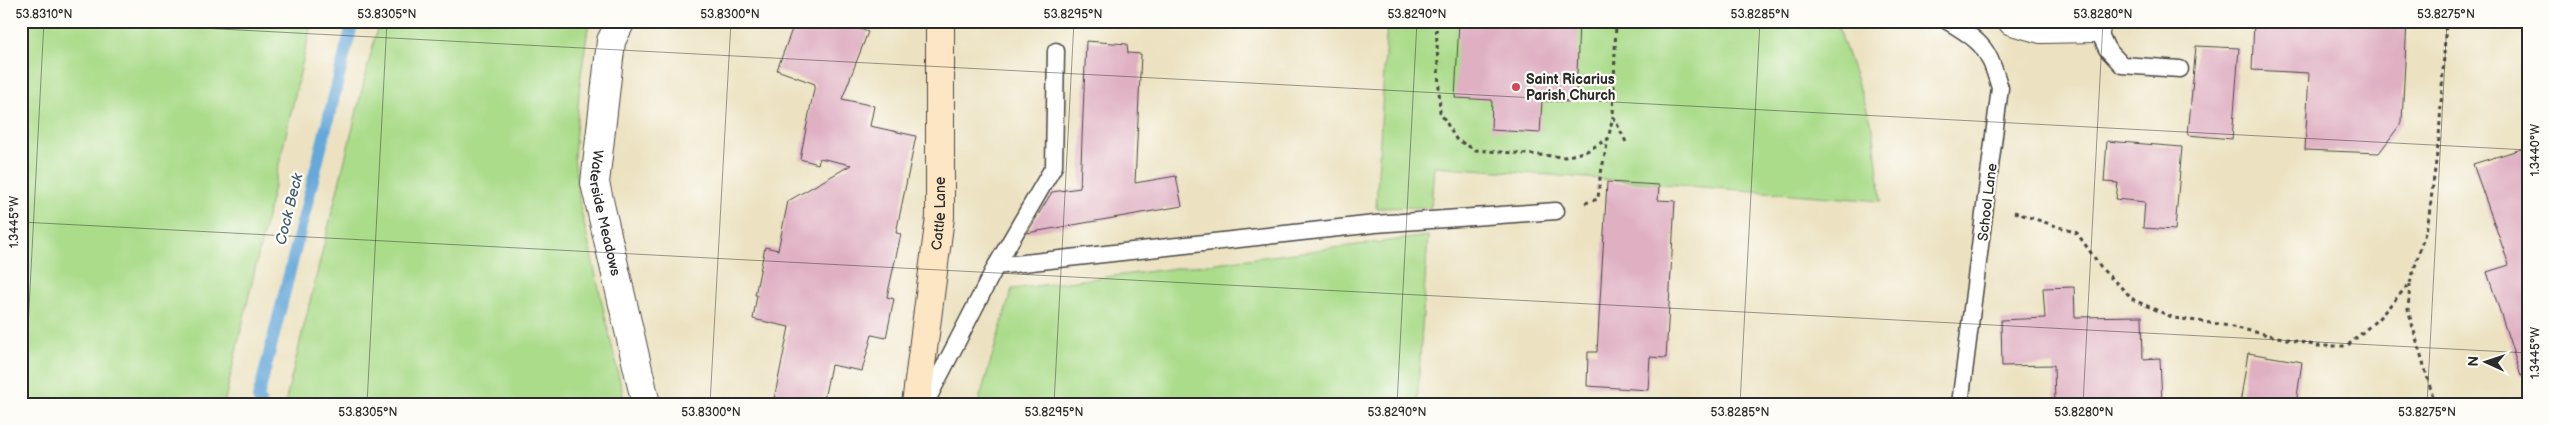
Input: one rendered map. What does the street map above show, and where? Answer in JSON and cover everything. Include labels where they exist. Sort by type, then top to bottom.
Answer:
[{"type":"street","name":"Waterside Meadows","points":[[621,21],[611,41],[595,183],[646,404]]},
{"type":"street","name":"Cattle Lane","points":[[916,404],[940,217],[940,21]]},
{"type":"street","points":[[2012,21],[2041,29],[2095,25]]},
{"type":"lane","name":"School Lane","points":[[1948,21],[1972,35],[1990,57],[2000,88],[1987,204],[1960,404]]},
{"type":"lane","points":[[2095,25],[2107,48],[2122,65],[2180,70]]},
{"type":"lane","points":[[925,404],[996,266],[1054,166],[1056,51]]},
{"type":"lane","points":[[996,266],[1375,224],[1556,211]]},
{"type":"path","points":[[1436,21],[1440,112],[1456,139],[1475,150],[1565,157],[1587,151],[1608,138]]},
{"type":"path","points":[[1556,211],[1598,199],[1613,116],[1616,21]]},
{"type":"path","points":[[2434,404],[2408,310],[2410,283],[2428,222],[2439,138],[2446,21]]},
{"type":"path","points":[[1613,116],[1628,144]]},
{"type":"path","points":[[1987,204],[2077,232],[2103,270],[2134,300],[2174,318],[2219,324],[2318,346],[2347,346],[2378,319],[2410,283]]},
{"type":"green space","points":[[22,21],[312,21],[224,404],[21,404]]},
{"type":"green space","points":[[379,21],[589,21],[580,82],[574,157],[580,206],[625,404],[288,404],[286,399]]},
{"type":"green space","points":[[1387,21],[1836,21],[1873,127],[1881,201],[1434,166],[1431,207],[1376,208]]},
{"type":"green space","points":[[1428,236],[1417,404],[978,404],[1012,289]]},
{"type":"building","points":[[795,21],[839,21],[868,32],[842,99],[874,106],[870,126],[916,136],[896,233],[901,234],[887,297],[894,299],[886,338],[872,335],[862,371],[831,365],[823,404],[773,404],[789,327],[753,319],[757,295],[755,295],[765,247],[778,250],[788,201],[851,165],[820,158],[818,164],[800,159],[815,84],[777,70]]},
{"type":"building","name":"Saint Ricarius Parish Church","points":[[1459,21],[1579,21],[1576,102],[1542,101],[1540,133],[1491,130],[1492,100],[1455,98]]},
{"type":"building","points":[[2254,21],[2407,21],[2402,122],[2379,153],[2305,150],[2309,73],[2252,70]]},
{"type":"building","points":[[1086,41],[1127,44],[1128,53],[1141,54],[1135,183],[1176,176],[1182,206],[1027,233],[1052,192],[1080,188]]},
{"type":"building","points":[[2196,46],[2239,48],[2232,139],[2188,135]]},
{"type":"building","points":[[2107,141],[2182,147],[2175,230],[2143,228],[2145,202],[2116,199],[2118,183],[2104,182]]},
{"type":"building","points":[[2528,147],[2528,375],[2521,376],[2487,272],[2509,265],[2473,164]]},
{"type":"building","points":[[1607,182],[1659,185],[1658,200],[1675,201],[1666,358],[1650,357],[1648,390],[1587,386],[1588,352],[1597,352]]},
{"type":"building","points":[[2074,287],[2075,317],[2142,316],[2143,359],[2160,358],[2162,404],[2055,404],[2054,365],[2002,366],[2001,320],[2045,318],[2043,288]]},
{"type":"building","points":[[2248,353],[2302,362],[2296,404],[2240,404]]},
{"type":"waterway","name":"Cock Beck","points":[[261,404],[258,398],[353,21]]},
{"type":"place","name":"Saint Ricarius Parish Church","points":[[1516,87]]}]
